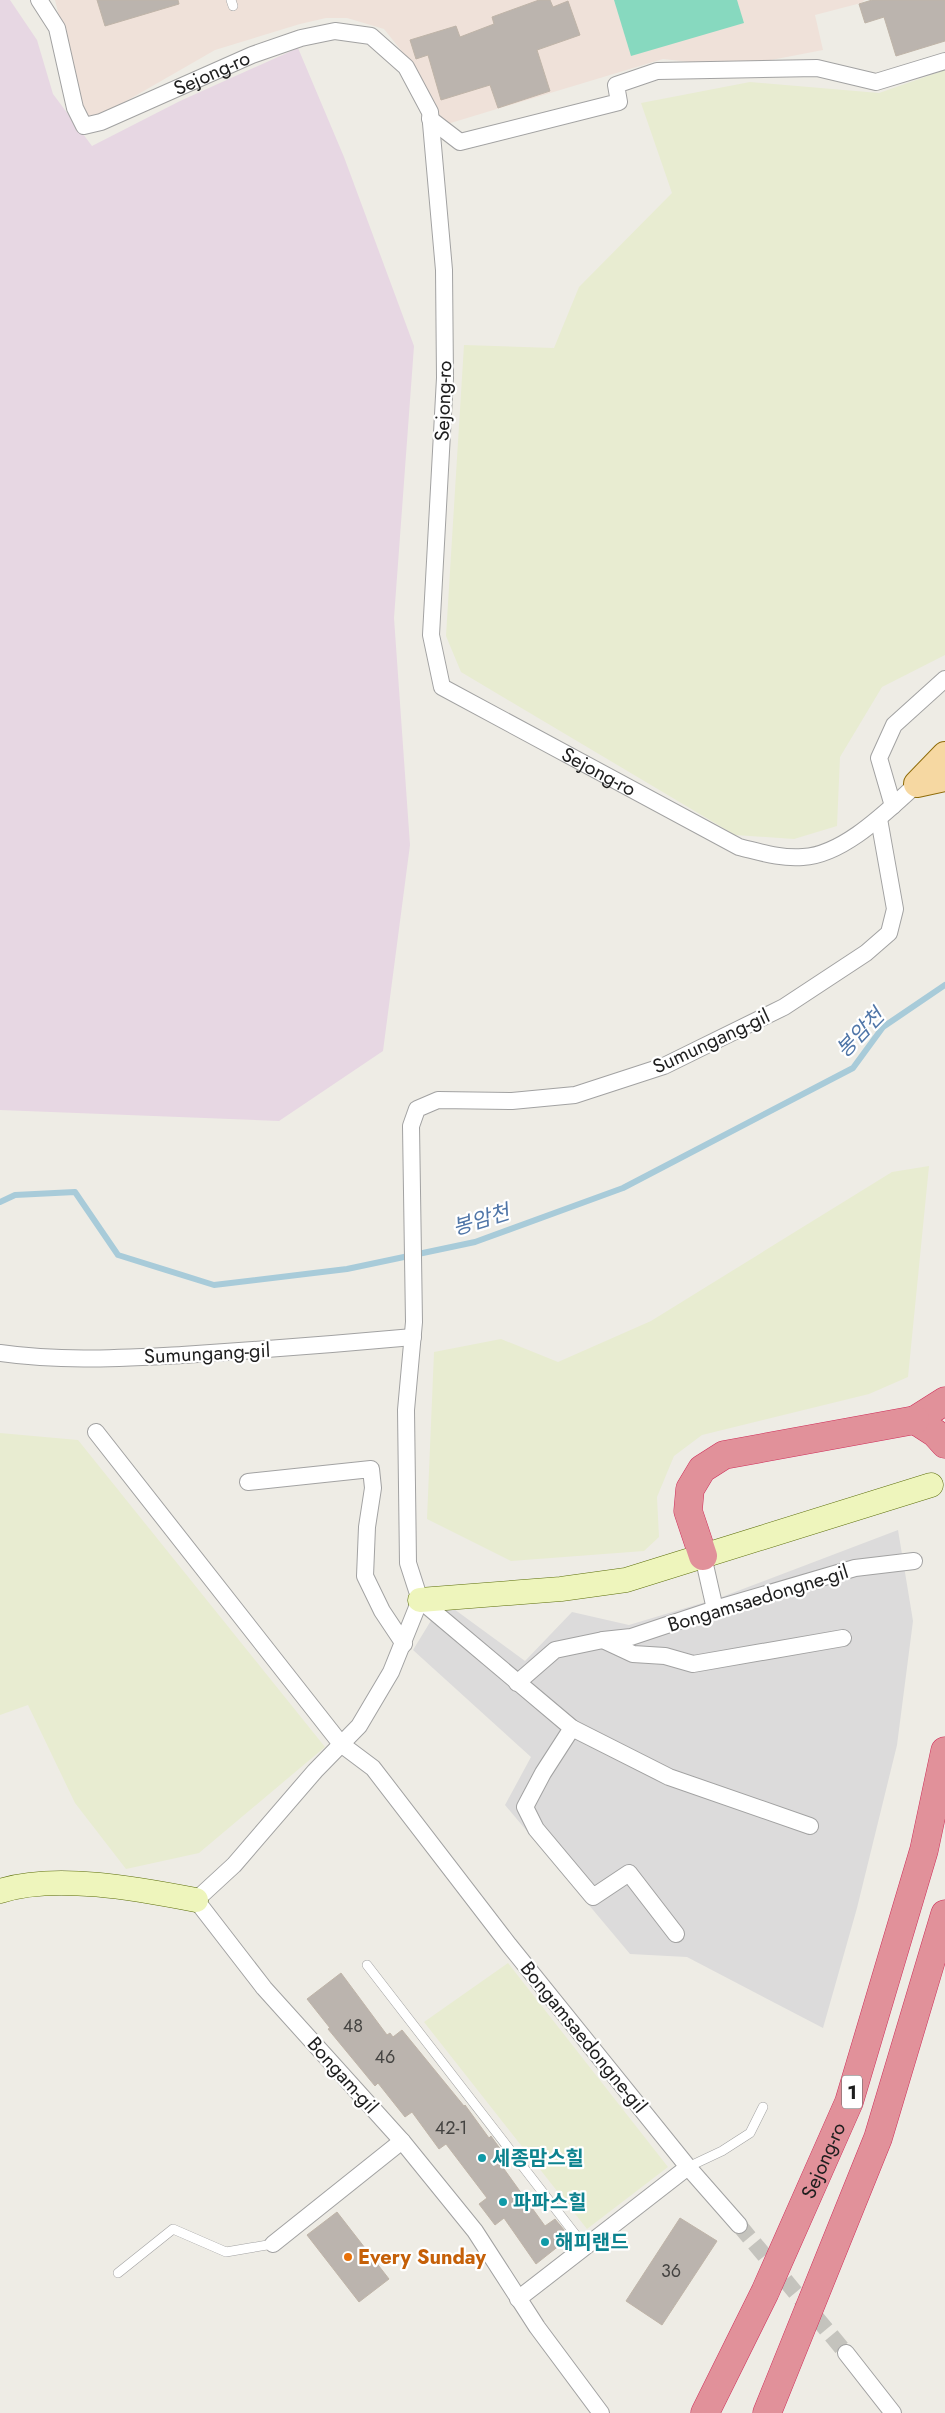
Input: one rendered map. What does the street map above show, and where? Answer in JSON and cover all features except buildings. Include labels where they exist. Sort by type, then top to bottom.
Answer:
[{"type":"highway","points":[[703,1556],[688,1511],[690,1489],[702,1468],[724,1455],[914,1420],[945,1401]]},
{"type":"highway","points":[[914,1420],[935,1432],[945,1444]]},
{"type":"highway","name":"Sejong-ro","points":[[705,2413],[765,2292],[849,2102],[924,1850],[945,1751]]},
{"type":"highway","name":"Sejong-ro","points":[[767,2413],[878,2138],[945,1914]]},
{"type":"main road","points":[[917,784],[945,755]]},
{"type":"main road","points":[[917,784],[945,778]]},
{"type":"street","name":"Sejong-ro","points":[[39,0],[57,28],[75,108],[84,126],[101,122],[252,56],[301,38],[335,31],[371,36],[406,67],[430,112],[444,270],[445,378],[431,635],[442,687],[739,847],[775,856],[804,858],[841,846],[879,819],[917,784]]},
{"type":"street","points":[[430,119],[460,142],[619,102],[616,85],[657,71],[817,68],[876,82],[945,60]]},
{"type":"street","points":[[893,806],[879,758],[894,725],[945,679]]},
{"type":"street","name":"Sumungang-gil","points":[[0,1353],[31,1358],[102,1359],[281,1349],[414,1329],[410,1126],[417,1110],[438,1100],[512,1101],[575,1095],[664,1066],[784,1007],[866,954],[889,933],[895,910],[879,819]]},
{"type":"street","points":[[414,1329],[406,1410],[408,1563],[420,1600],[572,1728],[669,1777],[810,1826]]},
{"type":"street","name":"Bongamsaedongne-gil","points":[[96,1432],[341,1744],[373,1768],[509,1944],[688,2167],[739,2225]]},
{"type":"street","points":[[248,1482],[371,1469],[373,1488],[367,1527],[365,1576],[382,1611],[404,1644]]},
{"type":"street","points":[[420,1600],[561,1589],[626,1580],[931,1485]]},
{"type":"street","points":[[703,1556],[715,1609]]},
{"type":"street","name":"Bongamsaedongne-gil","points":[[517,1683],[555,1650],[602,1640],[632,1637],[715,1609],[855,1568],[914,1561]]},
{"type":"street","points":[[0,1891],[20,1885],[95,1885],[138,1889],[196,1900],[234,1864],[358,1726],[391,1672],[404,1644],[420,1600]]},
{"type":"street","name":"Bongamsaedongne-gil","points":[[602,1640],[633,1654],[665,1656],[692,1664],[764,1650],[844,1638]]},
{"type":"street","points":[[572,1728],[543,1773],[526,1807],[533,1822],[593,1897],[629,1873],[676,1934]]},
{"type":"street","name":"Bongam-gil","points":[[196,1900],[264,1988],[402,2141],[475,2231],[518,2299],[601,2413]]},
{"type":"street","points":[[273,2244],[402,2141]]},
{"type":"street","points":[[518,2299],[688,2167]]},
{"type":"street","points":[[846,2353],[893,2413]]},
{"type":"lane","points":[[367,1964],[584,2248]]},
{"type":"lane","points":[[688,2167],[722,2151],[750,2133],[763,2107]]},
{"type":"lane","points":[[118,2273],[173,2229],[226,2252],[273,2244]]},
{"type":"lane","points":[[716,2413],[765,2292]]},
{"type":"shaded area","points":[[0,0],[10,0],[37,40],[53,94],[92,146],[180,101],[298,48],[344,157],[414,346],[394,618],[410,845],[383,1051],[279,1121],[0,1110]]},
{"type":"shaded area","points":[[55,0],[865,0],[861,3],[815,15],[823,50],[735,67],[663,59],[444,125],[408,59],[384,29],[347,18],[326,18],[300,24],[215,50],[95,119],[83,114]]},
{"type":"shaded area","points":[[898,1530],[913,1621],[897,1745],[857,1908],[823,2028],[687,1957],[630,1954],[505,1805],[531,1757],[413,1650],[443,1601],[525,1661],[572,1612],[629,1625],[719,1598]]},
{"type":"green space","points":[[614,0],[737,0],[744,23],[631,56]]},
{"type":"green space","points":[[945,70],[945,655],[882,687],[840,757],[837,826],[794,839],[735,835],[461,672],[446,636],[464,345],[554,348],[579,287],[672,193],[641,103],[750,82],[879,93]]},
{"type":"green space","points":[[929,1166],[908,1377],[869,1394],[702,1435],[674,1456],[657,1497],[659,1537],[644,1551],[511,1561],[427,1519],[434,1352],[501,1339],[558,1362],[651,1321],[892,1172]]},
{"type":"green space","points":[[0,1433],[78,1440],[325,1747],[199,1853],[126,1869],[75,1803],[28,1705],[0,1715]]},
{"type":"green space","points":[[508,1963],[668,2167],[587,2229],[424,2022]]},
{"type":"waterway","name":"봉암천","points":[[0,1202],[15,1195],[75,1192],[118,1255],[214,1285],[347,1269],[475,1242],[623,1188],[853,1068],[883,1027],[945,985]]},
{"type":"tunnel","points":[[739,2225],[846,2353]]},
{"type":"place","name":"세종맘스힐","points":[[482,2158]]},
{"type":"place","name":"파파스힐","points":[[503,2202]]},
{"type":"place","name":"해피랜드","points":[[545,2242]]},
{"type":"place","name":"Every Sunday","points":[[348,2257]]}]
